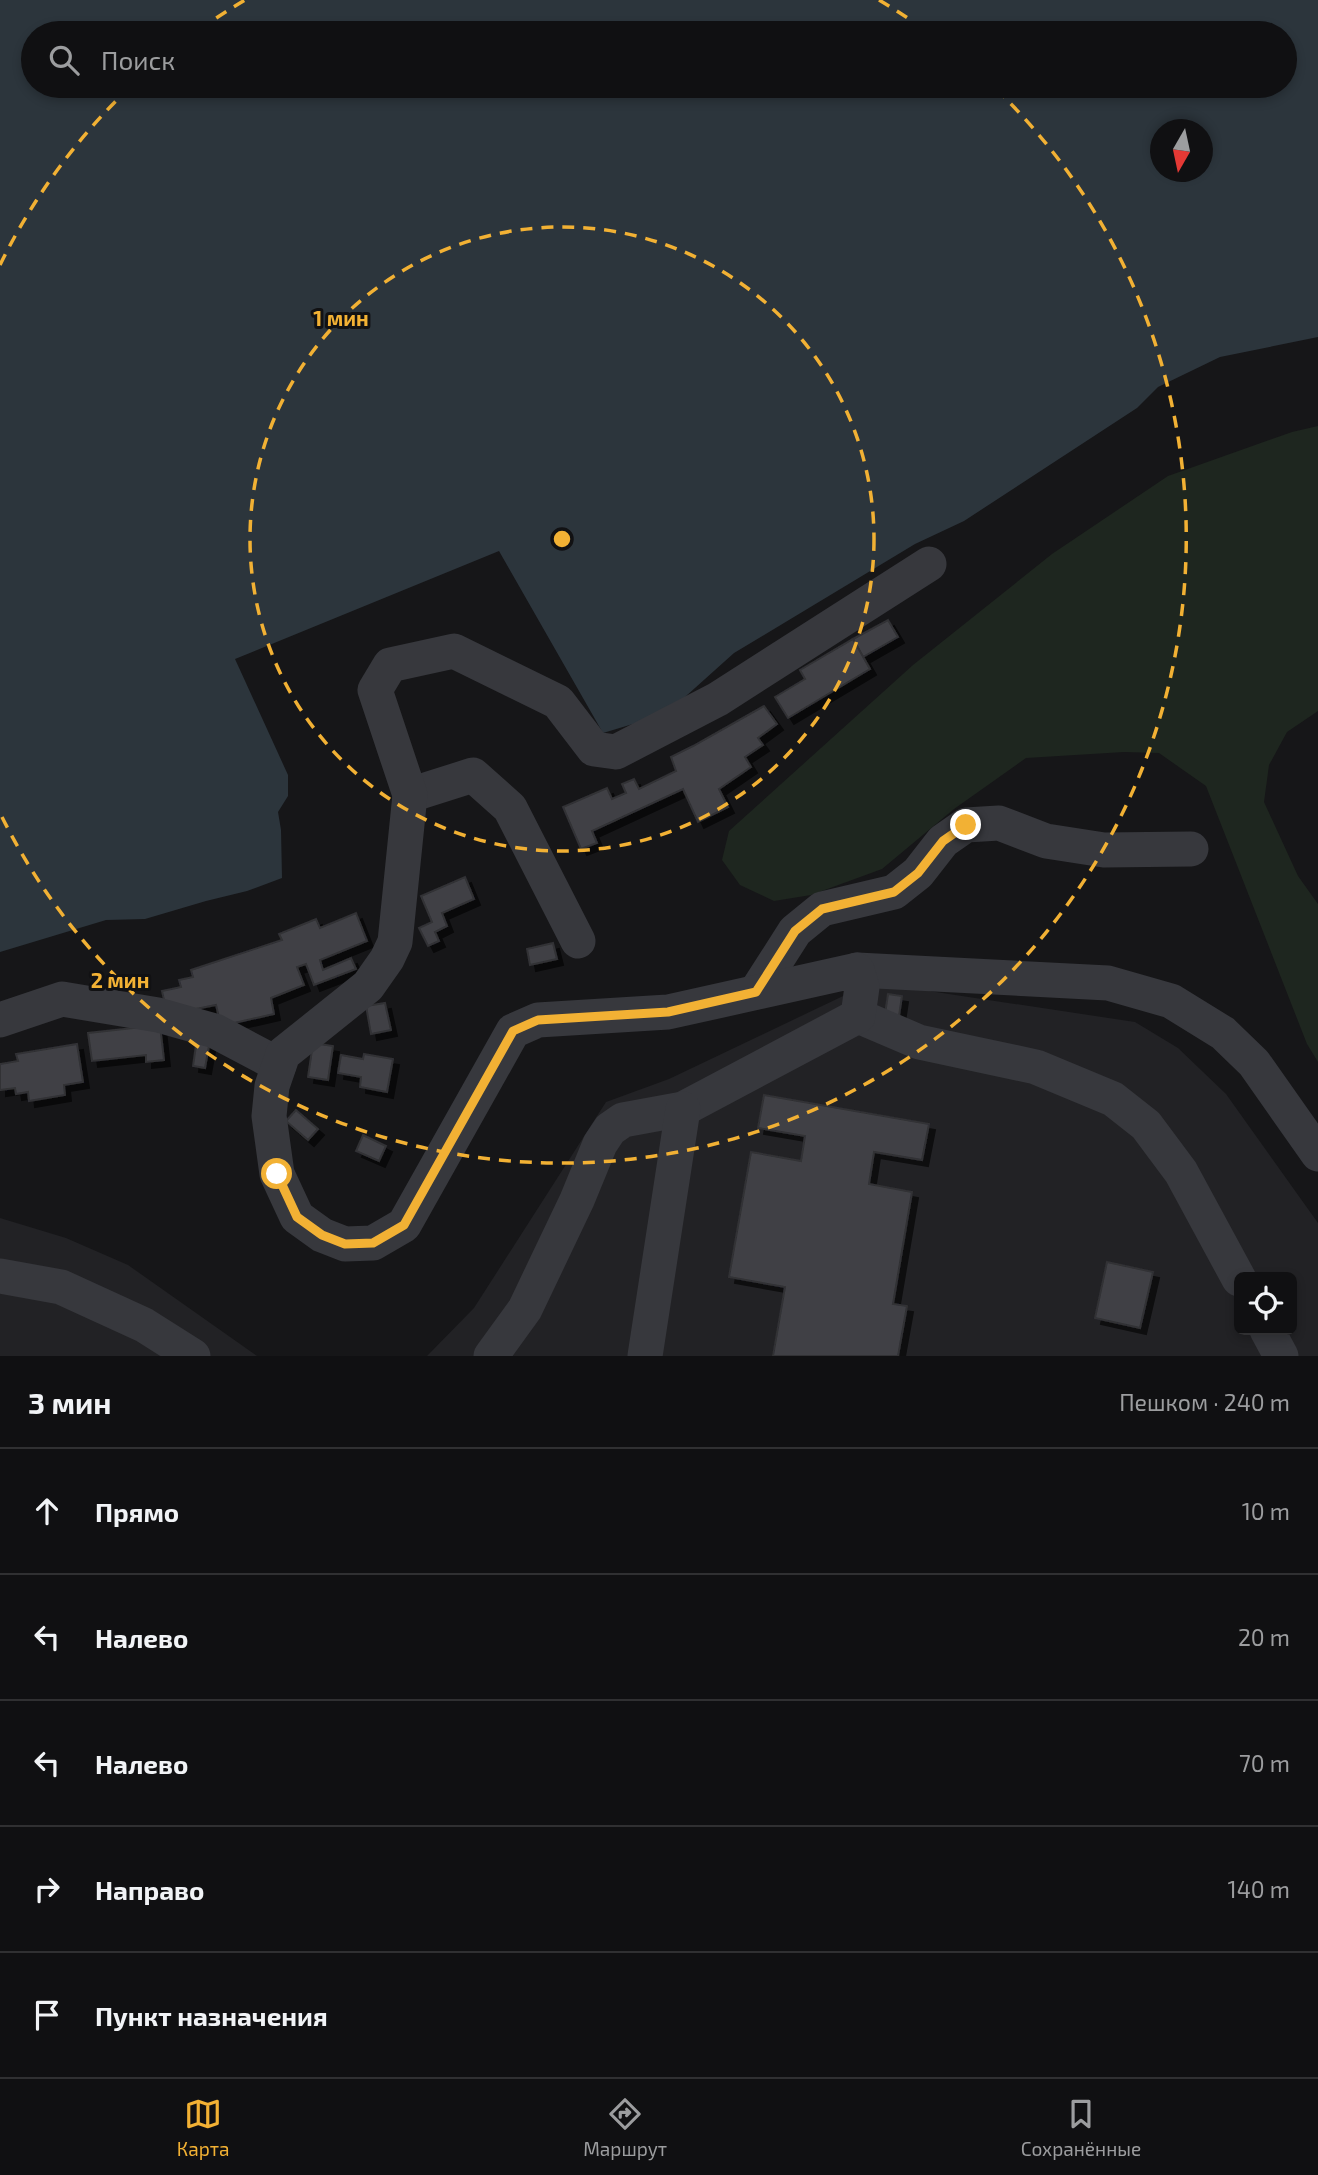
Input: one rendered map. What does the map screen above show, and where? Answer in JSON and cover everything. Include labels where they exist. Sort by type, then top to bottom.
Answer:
[{"type":"lane","points":[[929,565],[718,699],[616,752],[594,749],[558,702],[454,651],[390,665],[375,690],[410,795],[395,942],[368,986],[283,1054],[279,1065],[272,1086],[269,1116],[277,1174],[297,1217],[322,1235],[345,1244],[373,1243],[404,1225],[513,1031],[538,1020],[668,1012],[857,970],[1108,983],[1171,1001],[1223,1033],[1254,1063],[1318,1154]]},
{"type":"lane","points":[[410,795],[473,775],[510,808],[578,942]]},
{"type":"lane","points":[[756,992],[795,931],[822,909],[894,892],[918,873],[943,841],[966,825],[999,823],[1046,841],[1104,850],[1191,849]]},
{"type":"lane","points":[[857,970],[862,987],[858,1016]]},
{"type":"lane","points":[[0,1020],[62,999],[159,1015],[215,1031],[279,1065]]},
{"type":"lane","points":[[491,1356],[525,1309],[577,1200],[600,1144],[610,1129],[623,1120],[682,1109],[858,1016]]},
{"type":"lane","points":[[858,1016],[919,1042],[1036,1067],[1113,1099],[1146,1125],[1181,1172],[1235,1272]]},
{"type":"lane","points":[[645,1356],[682,1109]]},
{"type":"lane","points":[[0,1276],[61,1287],[144,1325],[193,1356]]},
{"type":"lane","points":[[1270,1335],[1281,1356]]},
{"type":"shaded area","points":[[0,0],[1318,0],[1318,337],[1220,357],[1158,387],[1137,408],[964,521],[915,544],[734,653],[666,714],[603,733],[499,551],[235,659],[288,775],[288,796],[278,812],[282,878],[247,891],[145,919],[106,920],[0,952]]},
{"type":"shaded area","points":[[1318,426],[1318,711],[1287,732],[1269,765],[1264,802],[1298,876],[1318,904],[1318,1062],[1307,1044],[1206,786],[1159,753],[1124,752],[1026,758],[954,809],[882,869],[811,895],[774,901],[740,885],[722,860],[729,831],[913,665],[1052,554],[1168,476],[1292,432]]},
{"type":"shaded area","points":[[896,986],[1135,1022],[1178,1048],[1226,1094],[1318,1223],[1318,1356],[427,1356],[474,1308],[606,1102],[669,1079],[862,987]]},
{"type":"shaded area","points":[[0,1218],[66,1238],[128,1265],[257,1356],[0,1356]]},
{"type":"building","points":[[888,620],[898,637],[863,657],[853,639]]},
{"type":"building","points":[[853,639],[870,669],[788,718],[775,697],[805,679],[800,670]]},
{"type":"building","points":[[764,706],[777,724],[758,738],[763,745],[745,757],[751,767],[719,789],[728,807],[698,822],[683,789],[592,831],[597,843],[581,849],[563,807],[607,788],[612,799],[626,793],[622,784],[634,779],[639,789],[676,771],[671,757]]},
{"type":"building","points":[[465,877],[474,899],[442,913],[447,926],[435,932],[439,941],[428,946],[419,928],[432,922],[421,896]]},
{"type":"building","points":[[356,913],[367,941],[320,960],[323,970],[351,958],[356,969],[314,985],[306,964],[297,967],[304,985],[271,998],[274,1014],[221,1026],[216,1005],[186,1011],[166,1009],[162,991],[181,987],[179,980],[193,977],[191,970],[282,940],[279,934],[316,919],[320,928]]},
{"type":"building","points":[[553,943],[557,959],[530,965],[527,949]]},
{"type":"building","points":[[888,994],[902,996],[899,1016],[885,1014]]},
{"type":"building","points":[[385,1003],[391,1030],[371,1034],[366,1006]]},
{"type":"building","points":[[160,1025],[164,1060],[146,1062],[146,1055],[92,1061],[88,1033]]},
{"type":"building","points":[[197,1038],[210,1040],[205,1068],[193,1066]]},
{"type":"building","points":[[313,1043],[333,1046],[328,1080],[308,1077]]},
{"type":"building","points":[[77,1044],[83,1082],[64,1085],[65,1095],[29,1101],[28,1092],[16,1094],[15,1088],[0,1090],[0,1064],[18,1061],[16,1054]]},
{"type":"building","points":[[364,1054],[393,1059],[387,1092],[360,1087],[361,1077],[338,1073],[341,1055],[363,1059]]},
{"type":"building","points":[[764,1095],[929,1124],[922,1160],[874,1152],[869,1184],[912,1192],[893,1304],[907,1306],[898,1356],[773,1356],[785,1287],[729,1277],[751,1152],[801,1161],[805,1136],[758,1128]]},
{"type":"building","points":[[296,1110],[318,1129],[308,1140],[286,1121]]},
{"type":"building","points":[[363,1135],[386,1146],[379,1161],[356,1151]]},
{"type":"building","points":[[1107,1262],[1153,1272],[1140,1328],[1095,1318]]},
{"type":"route","points":[[277,1174],[297,1217],[322,1235],[345,1244],[373,1243],[404,1225],[513,1031],[538,1020],[668,1012],[756,992],[795,931],[822,909],[894,892],[918,873],[943,841],[966,825]]}]
